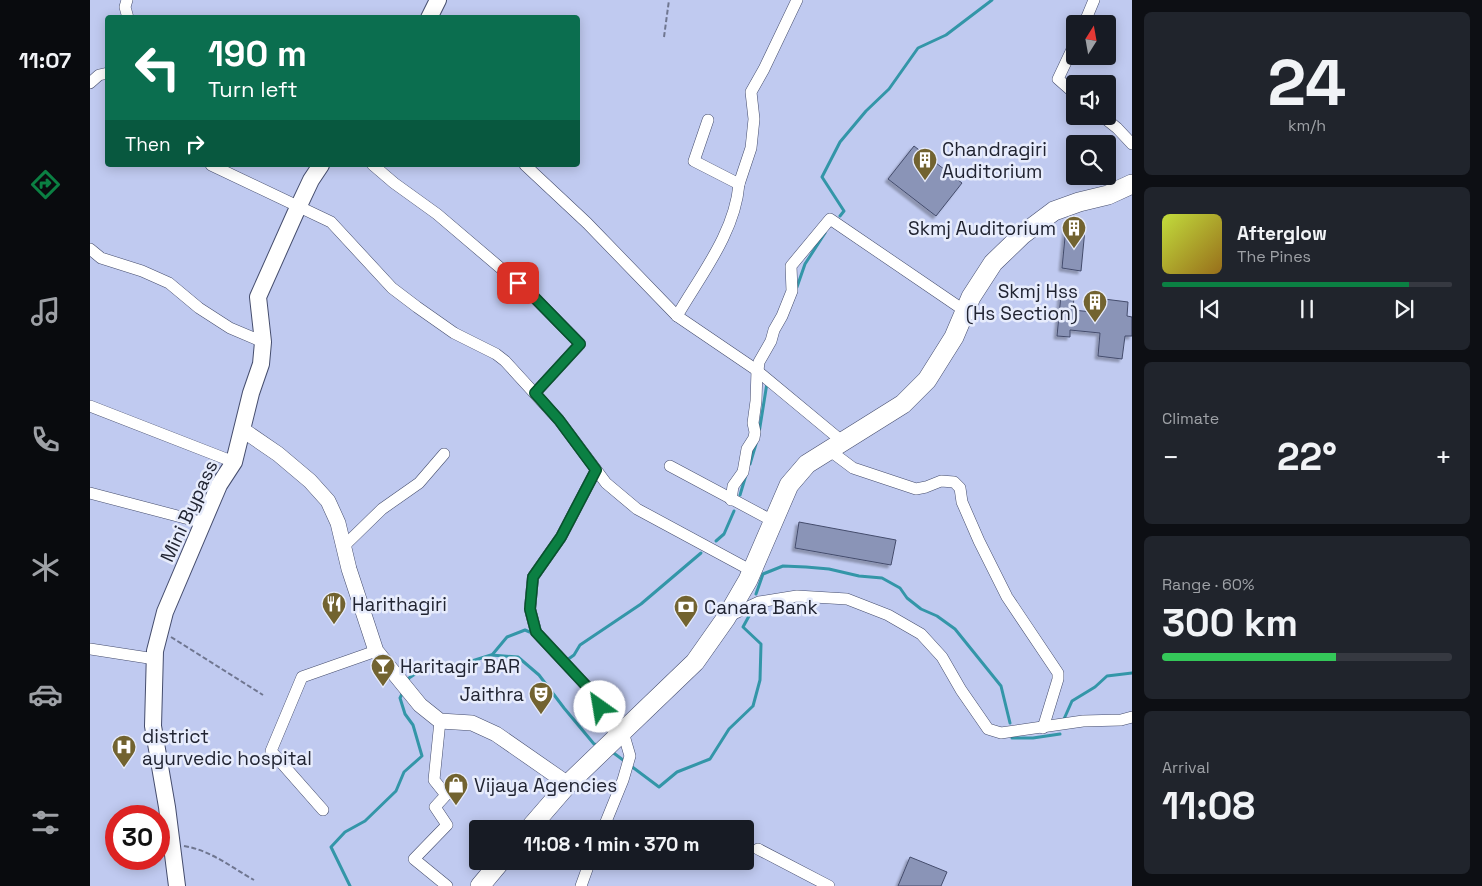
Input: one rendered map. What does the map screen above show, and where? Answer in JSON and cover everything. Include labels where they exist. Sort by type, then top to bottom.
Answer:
[{"type":"main road","points":[[430,15],[438,0]]},
{"type":"main road","name":"Mini Bypass","points":[[177,886],[153,726],[155,651],[165,612],[219,485],[234,462],[251,393],[261,364],[263,342],[258,297],[299,205],[320,167]]},
{"type":"main road","points":[[537,820],[568,784],[695,662],[726,618],[752,571],[789,485],[807,464],[903,404],[926,380],[954,337],[971,296],[994,262],[1022,235],[1054,212],[1079,202],[1108,195],[1132,184]]},
{"type":"main road","points":[[480,886],[493,870]]},
{"type":"street","points":[[127,0],[125,7],[127,15]]},
{"type":"street","points":[[677,316],[692,290],[708,269],[730,220],[738,198],[738,184],[751,148],[754,119],[751,92],[797,0]]},
{"type":"street","points":[[1088,15],[1094,0]]},
{"type":"street","points":[[1066,62],[1058,79],[1066,86]]},
{"type":"street","points":[[90,83],[99,75],[105,74]]},
{"type":"street","points":[[708,120],[694,162],[738,184]]},
{"type":"street","points":[[1113,125],[1132,144]]},
{"type":"street","points":[[215,167],[299,205],[331,222],[392,288],[417,308],[454,333],[496,354],[559,420],[606,483],[637,509],[752,571]]},
{"type":"street","points":[[376,167],[394,183],[437,214],[531,294],[580,344],[535,393]]},
{"type":"street","points":[[526,167],[587,223],[677,316],[758,371],[836,446],[853,468],[916,489],[941,481],[954,482],[960,488],[962,502],[979,542],[1007,597],[1058,673],[1058,680],[1043,728]]},
{"type":"street","points":[[732,500],[733,486],[742,472],[747,449],[754,438],[753,423],[758,362],[771,341],[792,291],[791,266],[830,219],[965,312]]},
{"type":"street","points":[[90,248],[101,258],[142,271],[169,283],[199,308],[230,328],[263,342]]},
{"type":"street","points":[[90,406],[234,462]]},
{"type":"street","points":[[243,430],[285,459],[310,480],[328,501],[338,523],[376,651],[420,705],[440,721],[472,723],[496,734],[568,784]]},
{"type":"street","points":[[344,546],[382,509],[418,483],[444,454]]},
{"type":"street","points":[[670,466],[773,521]]},
{"type":"street","points":[[596,470],[561,537],[533,577],[530,609],[536,632],[592,692],[613,742],[630,756],[623,780],[607,820]]},
{"type":"street","points":[[90,493],[204,523]]},
{"type":"street","points":[[726,618],[759,602],[796,596],[847,599],[888,615],[921,634],[942,657],[961,690],[988,729],[1001,733],[1083,721],[1121,720],[1132,717]]},
{"type":"street","points":[[90,649],[155,659]]},
{"type":"street","points":[[322,810],[271,751],[302,677],[376,651]]},
{"type":"street","points":[[440,721],[434,780],[446,795],[435,807],[447,825],[414,860],[447,886]]},
{"type":"street","points":[[758,849],[829,886]]},
{"type":"street","points":[[581,886],[587,870]]},
{"type":"path","points":[[664,37],[669,0]]},
{"type":"path","points":[[160,632],[264,694]]},
{"type":"path","points":[[171,844],[192,847],[220,859],[254,880]]},
{"type":"building","name":"Chandragiri Auditorium","points":[[914,146],[962,183],[936,216],[888,179]]},
{"type":"building","name":"Skmj Auditorium","points":[[1066,227],[1085,229],[1081,271],[1062,268]]},
{"type":"building","name":"Skmj Hss (Hs Section)","points":[[1061,295],[1074,296],[1073,310],[1102,313],[1104,299],[1128,302],[1127,316],[1132,317],[1132,336],[1125,336],[1122,359],[1098,356],[1100,333],[1070,330],[1070,337],[1057,336]]},
{"type":"building","points":[[799,522],[896,540],[891,565],[795,548]]},
{"type":"building","points":[[910,857],[947,872],[941,886],[898,886]]},
{"type":"waterway","points":[[840,216],[844,211],[822,177],[840,142],[866,111],[889,89],[918,48],[946,35],[992,0]]},
{"type":"waterway","points":[[797,287],[805,264],[825,233]]},
{"type":"waterway","points":[[759,433],[767,383]]},
{"type":"waterway","points":[[750,464],[756,444]]},
{"type":"waterway","points":[[740,495],[746,475]]},
{"type":"waterway","points":[[716,541],[724,534],[734,511]]},
{"type":"waterway","points":[[566,659],[574,655],[580,645],[641,604],[701,553]]},
{"type":"waterway","points":[[756,594],[763,574],[783,566],[829,569],[859,576],[882,578],[900,588],[907,598],[921,609],[937,616],[955,629],[1001,686],[1010,723]]},
{"type":"waterway","points":[[611,751],[659,787],[677,772],[710,759],[729,729],[753,706],[760,680],[761,644],[743,627],[749,616]]},
{"type":"waterway","points":[[492,655],[507,637],[525,630],[532,633]]},
{"type":"waterway","points":[[408,681],[409,678],[432,663],[459,665],[491,655],[518,657],[539,675],[594,744],[598,745]]},
{"type":"waterway","points":[[1064,719],[1072,701],[1095,687],[1107,676],[1132,673]]},
{"type":"waterway","points":[[350,886],[331,847],[345,832],[365,821],[396,791],[404,772],[422,756],[413,725],[405,714],[400,698],[403,692]]},
{"type":"waterway","points":[[1012,738],[1033,738],[1060,734]]},
{"type":"place","name":"Chandragiri Auditorium","points":[[925,181]]},
{"type":"place","name":"Skmj Auditorium","points":[[1074,249]]},
{"type":"place","name":"Skmj Hss (Hs Section)","points":[[1095,323]]},
{"type":"place","name":"Harithagiri","points":[[334,625]]},
{"type":"place","name":"Canara Bank","points":[[686,628]]},
{"type":"place","name":"Haritagir BAR","points":[[383,687]]},
{"type":"place","name":"Jaithra","points":[[541,715]]},
{"type":"place","name":"district ayurvedic hospital","points":[[124,768]]},
{"type":"place","name":"Vijaya Agencies","points":[[456,806]]},
{"type":"route","points":[[518,283],[580,344],[535,393],[559,420],[596,470],[561,537],[533,577],[530,609],[536,632],[592,692],[600,707]]}]
